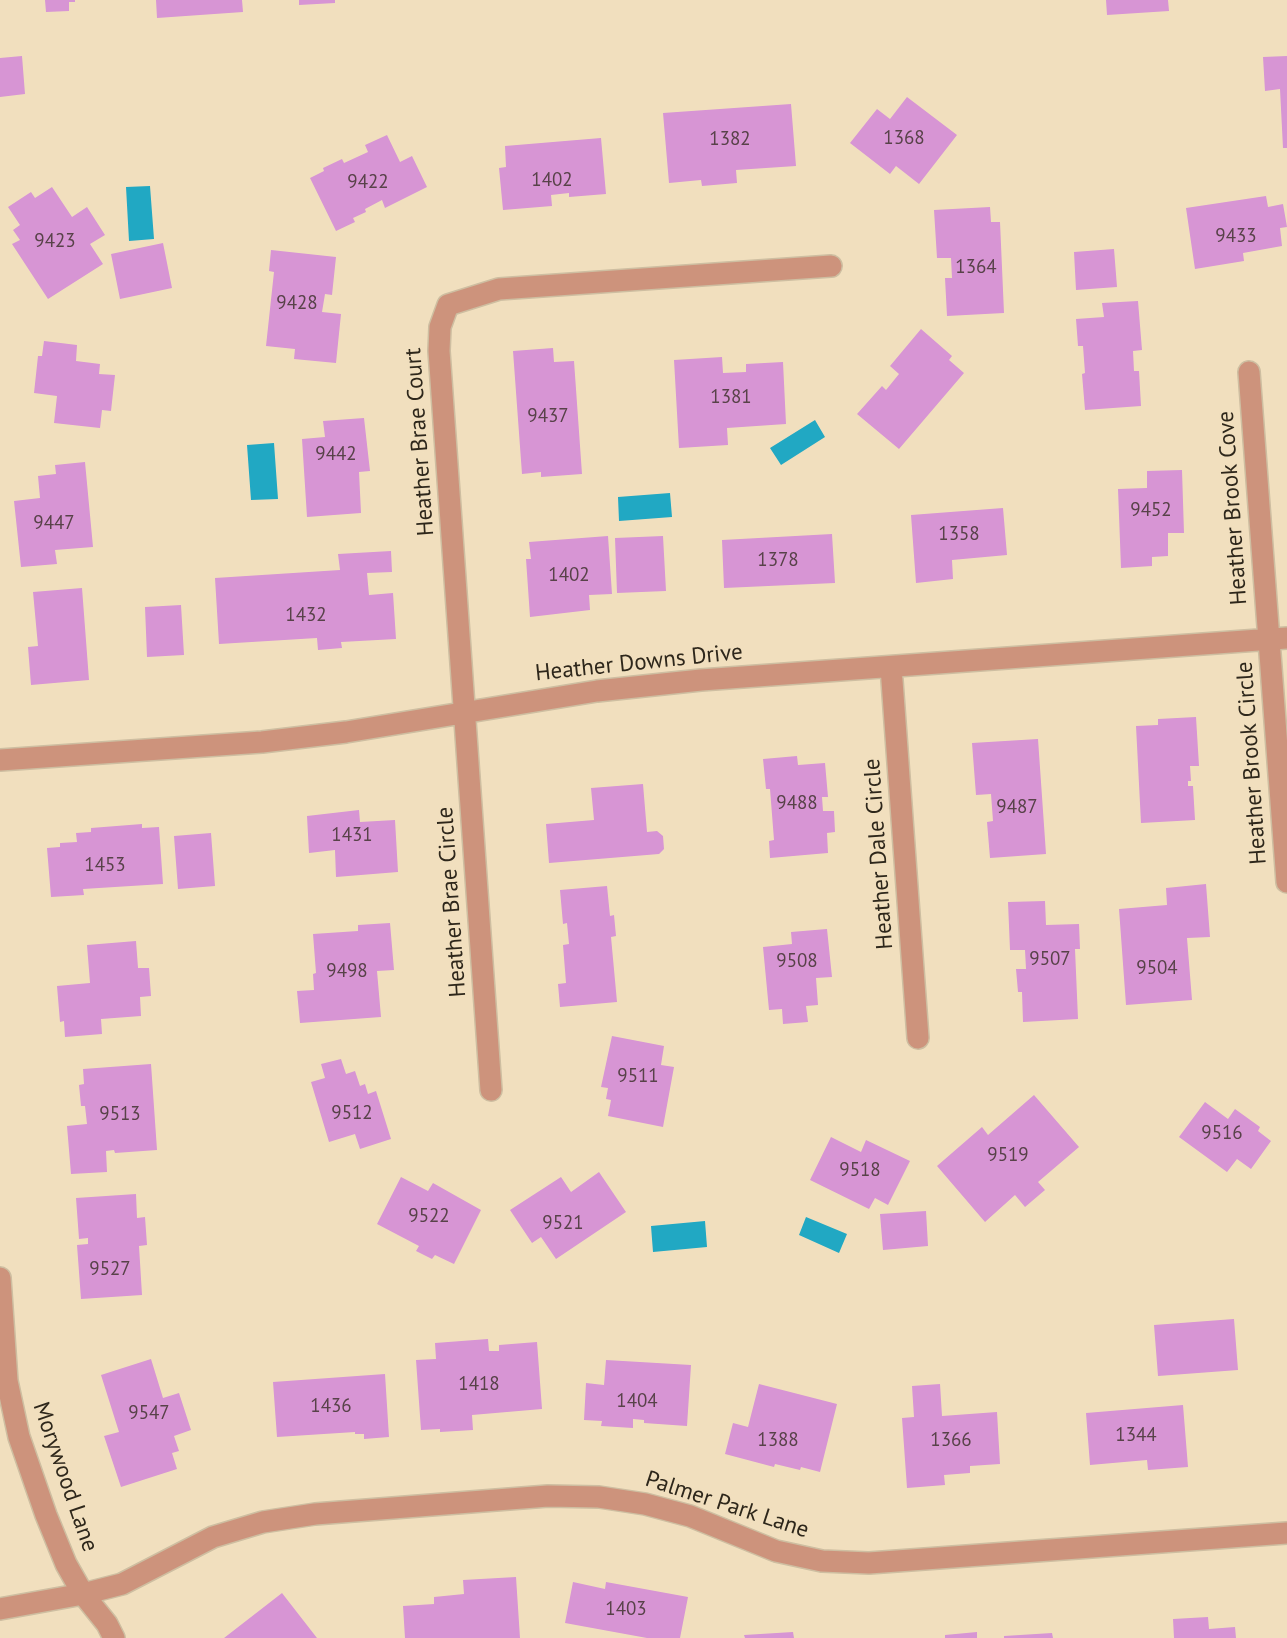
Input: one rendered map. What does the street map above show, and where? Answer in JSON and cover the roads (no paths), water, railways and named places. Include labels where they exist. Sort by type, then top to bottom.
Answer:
[{"type":"street","name":"Heather Brae Court","points":[[465,712],[439,351],[440,327],[448,305],[499,289],[831,266]]},
{"type":"street","name":"Heather Brook Cove","points":[[1249,372],[1278,639]]},
{"type":"street","name":"Heather Downs Drive","points":[[0,760],[262,742],[346,732],[610,689],[701,680],[1278,639]]},
{"type":"street","name":"Heather Brook Circle","points":[[1278,639],[1287,882]]},
{"type":"street","name":"Heather Dale Circle","points":[[891,667],[918,1038]]},
{"type":"street","name":"Heather Brae Circle","points":[[465,712],[491,1090]]},
{"type":"street","name":"Morywood Lane","points":[[0,1278],[7,1381],[19,1437],[66,1564],[114,1638]]},
{"type":"street","name":"Palmer Park Lane","points":[[0,1609],[122,1584],[213,1537],[263,1522],[315,1514],[548,1496],[599,1497],[645,1504],[690,1516],[776,1551],[822,1561],[869,1563],[1287,1533]]},
{"type":"water","points":[[150,186],[154,239],[129,241],[126,187]]},
{"type":"water","points":[[815,420],[825,437],[781,465],[770,448]]},
{"type":"water","points":[[274,443],[278,499],[251,500],[247,445]]},
{"type":"water","points":[[670,493],[672,517],[619,521],[618,497]]},
{"type":"water","points":[[806,1217],[847,1234],[839,1253],[799,1235]]},
{"type":"water","points":[[705,1221],[707,1247],[653,1252],[651,1226]]}]
